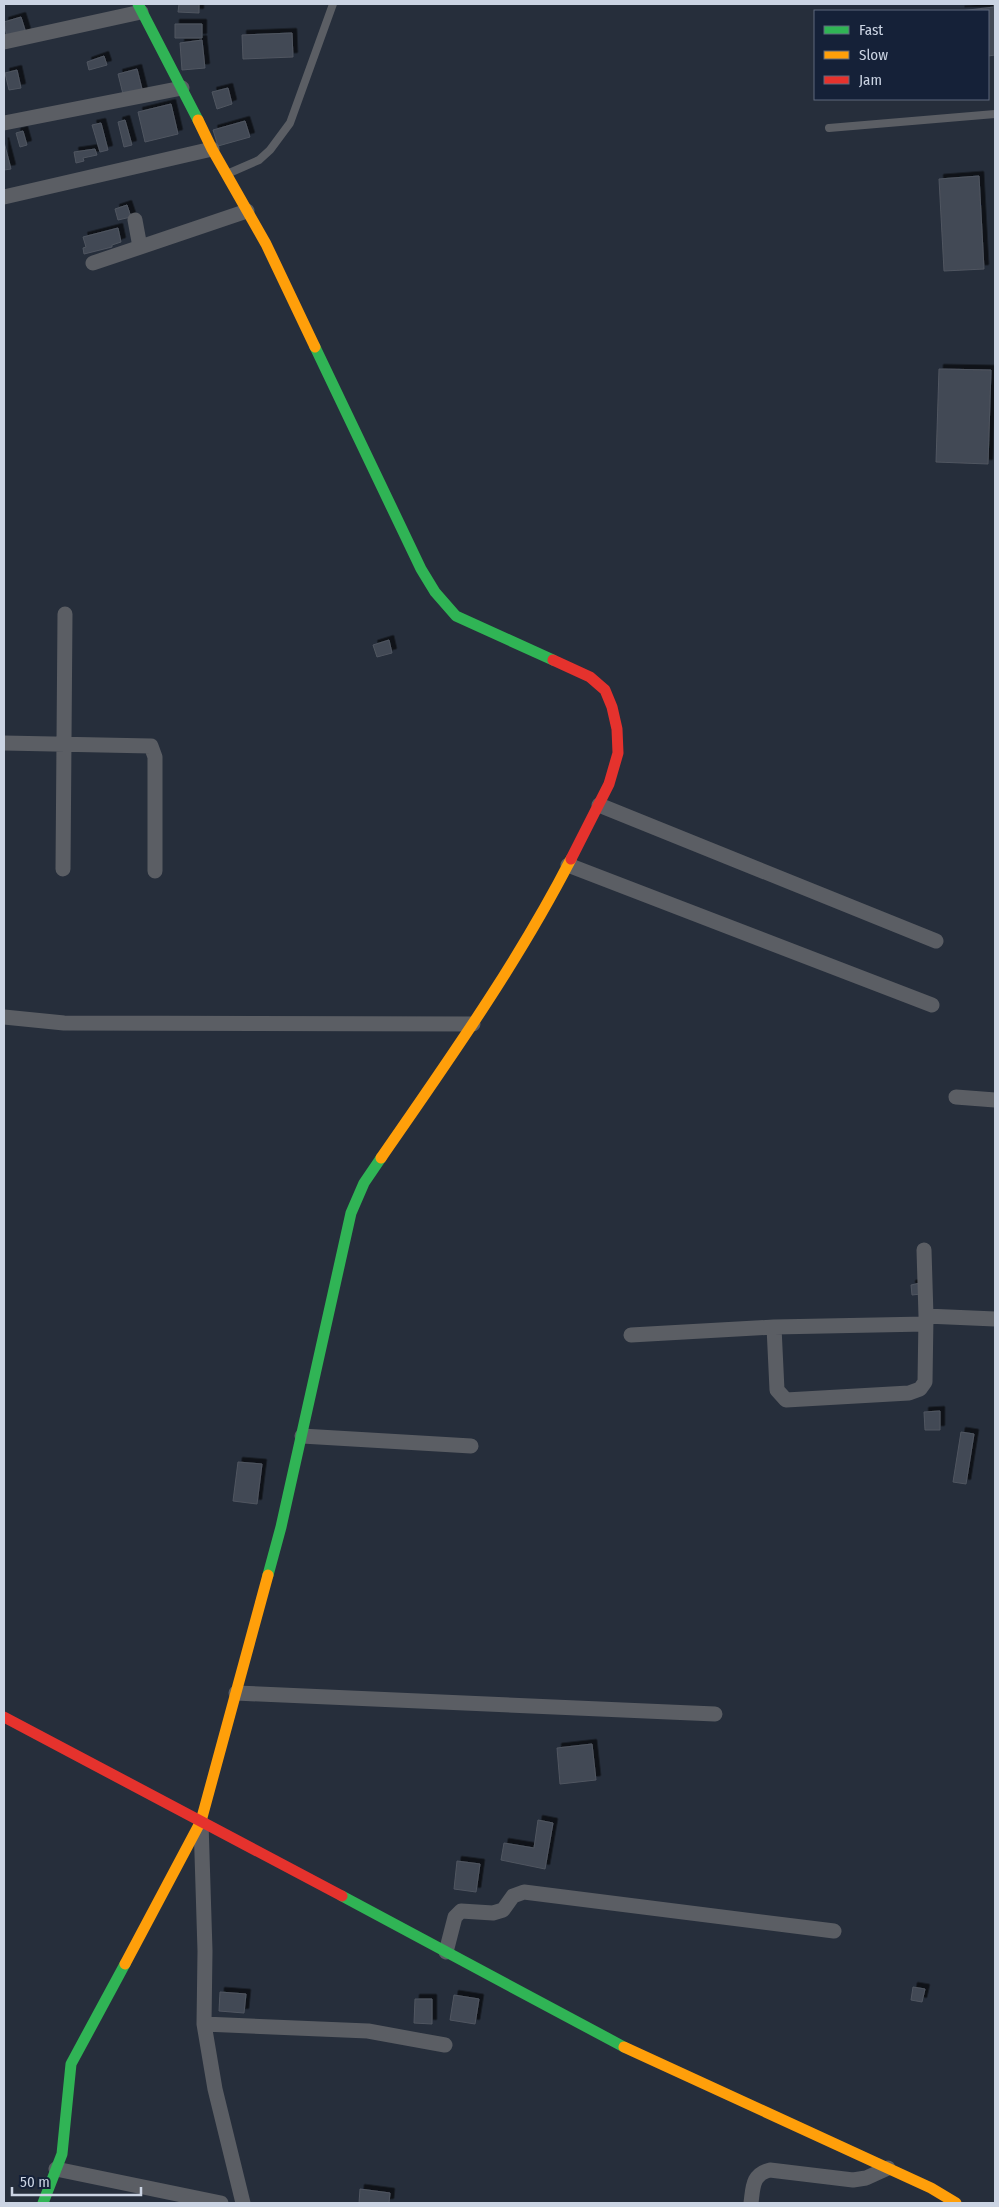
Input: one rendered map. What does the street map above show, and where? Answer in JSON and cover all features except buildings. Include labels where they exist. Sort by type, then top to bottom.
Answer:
[{"type":"street","points":[[4,42],[140,8],[212,149],[266,244],[421,569],[435,592],[456,616],[590,677],[604,690],[612,707],[617,729],[618,753],[609,784],[545,910],[473,1024],[364,1183],[356,1198],[279,1536],[201,1820],[71,2064],[62,2154],[43,2203]]},
{"type":"street","points":[[4,123],[182,88]]},
{"type":"street","points":[[4,197],[212,149]]},
{"type":"street","points":[[93,263],[247,211]]},
{"type":"street","points":[[135,220],[140,247]]},
{"type":"street","points":[[63,869],[65,614]]},
{"type":"street","points":[[4,743],[151,746],[155,757],[155,871]]},
{"type":"street","points":[[599,805],[936,941]]},
{"type":"street","points":[[568,865],[932,1005]]},
{"type":"street","points":[[4,1018],[64,1023],[473,1024]]},
{"type":"street","points":[[956,1097],[995,1100]]},
{"type":"street","points":[[774,1327],[777,1390],[786,1400],[910,1393],[920,1389],[925,1382],[924,1250]]},
{"type":"street","points":[[631,1336],[774,1327],[995,1319]]},
{"type":"street","points":[[302,1436],[471,1446]]},
{"type":"street","points":[[236,1693],[715,1714]]},
{"type":"street","points":[[4,1718],[201,1820],[608,2039],[931,2188],[956,2203]]},
{"type":"street","points":[[201,1820],[205,1951],[204,2024],[215,2089],[244,2203]]},
{"type":"street","points":[[446,1952],[454,1917],[461,1911],[493,1913],[503,1910],[513,1896],[524,1892],[834,1931]]},
{"type":"street","points":[[204,2024],[368,2031],[445,2045]]},
{"type":"street","points":[[751,2203],[754,2181],[763,2172],[770,2170],[853,2180],[866,2178],[888,2168]]},
{"type":"street","points":[[56,2169],[222,2203]]},
{"type":"lane","points":[[226,174],[258,160],[270,150],[290,123],[334,4]]},
{"type":"lane","points":[[829,128],[995,114]]},
{"type":"traffic: fast","points":[[138,4],[198,120]]},
{"type":"traffic: fast","points":[[315,347],[421,569],[435,592],[456,616],[553,660]]},
{"type":"traffic: fast","points":[[268,1575],[281,1527],[351,1213],[364,1183],[381,1158]]},
{"type":"traffic: fast","points":[[342,1896],[624,2047]]},
{"type":"traffic: fast","points":[[43,2203],[62,2154],[71,2064],[125,1964]]},
{"type":"traffic: slow","points":[[198,120],[212,149],[266,244],[315,347]]},
{"type":"traffic: slow","points":[[381,1158],[505,974],[571,859]]},
{"type":"traffic: slow","points":[[125,1964],[201,1821],[268,1575]]},
{"type":"traffic: slow","points":[[624,2047],[931,2188],[956,2203]]},
{"type":"traffic: jam","points":[[553,660],[590,677],[605,690],[612,707],[617,729],[618,753],[609,784],[571,859]]},
{"type":"traffic: jam","points":[[4,1717],[342,1896]]}]
